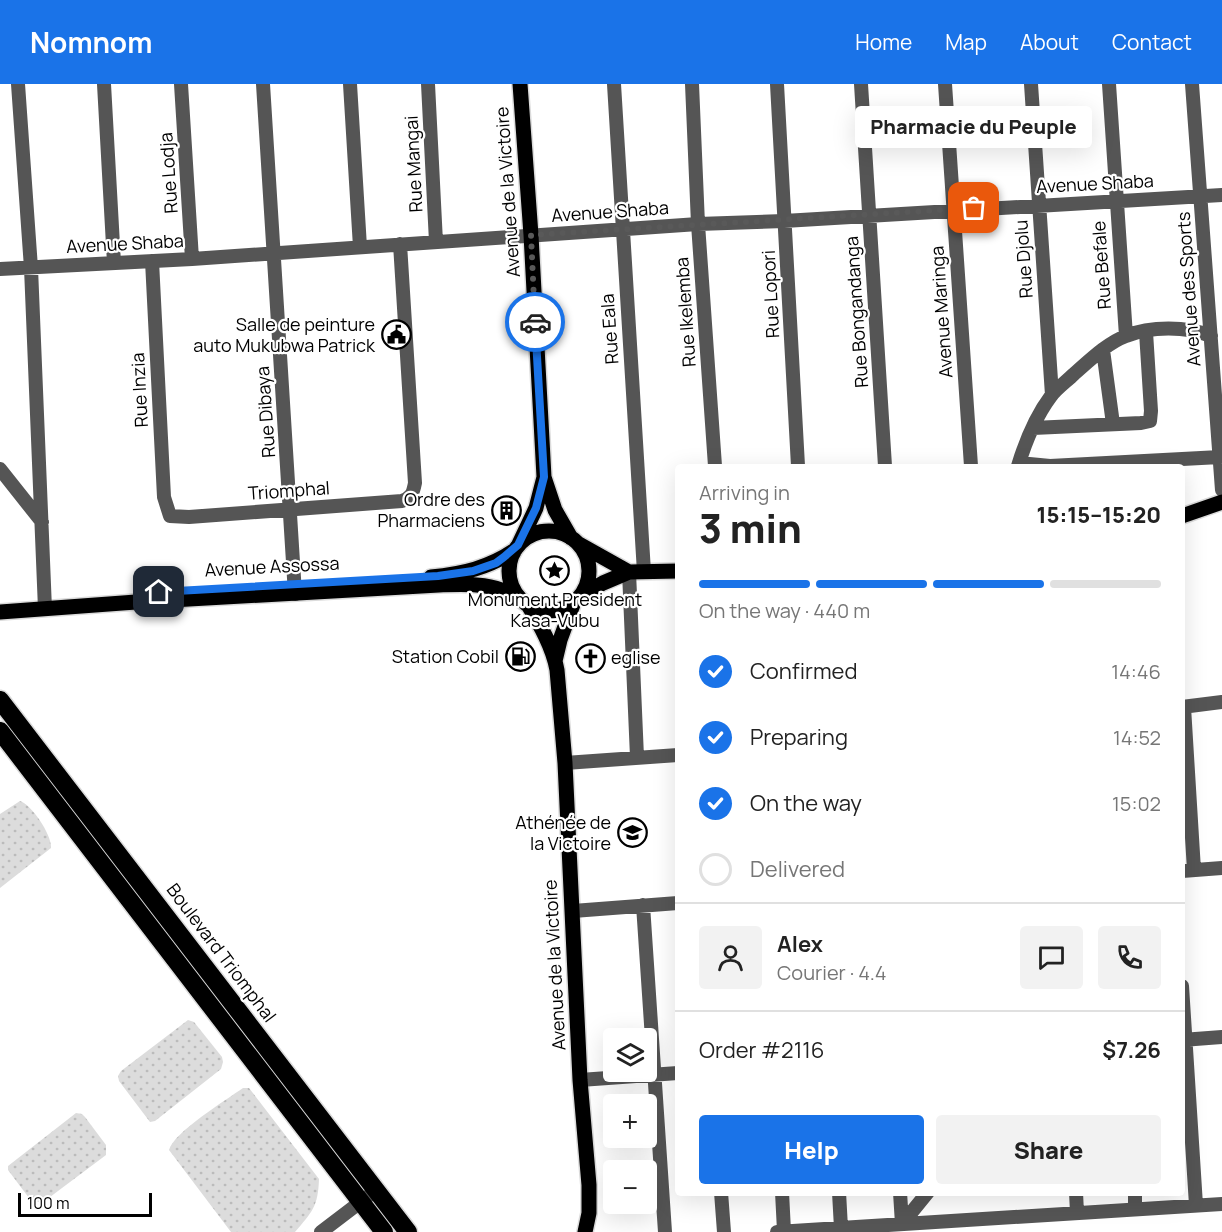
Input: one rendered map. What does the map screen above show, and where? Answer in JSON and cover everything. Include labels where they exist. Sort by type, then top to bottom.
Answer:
[{"type":"highway","name":"Boulevard Triomphal","points":[[0,700],[408,1232]]},
{"type":"highway","points":[[0,730],[384,1232]]},
{"type":"main road","name":"Avenue de la Victoire","points":[[520,84],[544,477]]},
{"type":"main road","points":[[544,477],[555,510],[582,550],[587,561],[588,573],[586,585],[564,629],[555,661]]},
{"type":"main road","points":[[544,477],[536,508],[509,564],[510,580],[517,595],[525,603],[545,635],[555,661]]},
{"type":"main road","points":[[1185,515],[1222,502]]},
{"type":"main road","points":[[438,580],[490,565],[517,547],[527,537],[549,531],[561,533],[636,572]]},
{"type":"main road","points":[[438,580],[484,585],[506,591],[525,603],[546,611],[566,607],[603,583],[636,572],[675,571]]},
{"type":"main road","name":"Avenue Assossa","points":[[0,604],[136,602],[438,580]]},
{"type":"main road","name":"Avenue Assossa","points":[[0,612],[45,604]]},
{"type":"main road","name":"Avenue de la Victoire","points":[[555,661],[565,763],[580,1080],[589,1185],[589,1213],[585,1232]]},
{"type":"street","points":[[18,84],[31,268],[45,604]]},
{"type":"street","points":[[104,84],[114,263]]},
{"type":"street","name":"Rue Lodja","points":[[181,84],[192,259]]},
{"type":"street","name":"Rue Dibaya","points":[[264,84],[294,590]]},
{"type":"street","points":[[350,84],[360,247]]},
{"type":"street","name":"Rue Mangai","points":[[428,84],[436,242]]},
{"type":"street","name":"Rue Eala","points":[[614,84],[636,572],[636,757]]},
{"type":"street","name":"Rue Ikelemba","points":[[692,84],[698,224],[715,464]]},
{"type":"street","name":"Rue Lopori","points":[[777,84],[798,464]]},
{"type":"street","name":"Rue Bongandanga","points":[[861,84],[885,464]]},
{"type":"street","name":"Avenue Maringa","points":[[945,84],[971,464]]},
{"type":"street","name":"Rue Djolu","points":[[1031,84],[1052,395]]},
{"type":"street","name":"Rue Befale","points":[[1108,84],[1126,336]]},
{"type":"street","name":"Avenue des Sports","points":[[1192,84],[1200,196],[1216,318],[1211,336],[1222,490]]},
{"type":"street","name":"Avenue Shaba","points":[[0,269],[192,259],[698,224],[1222,195]]},
{"type":"street","name":"Triomphal","points":[[170,516],[189,517],[402,501],[410,498],[414,492],[415,483],[400,244]]},
{"type":"street","name":"Rue Inzia","points":[[152,261],[164,498],[170,516]]},
{"type":"street","points":[[1018,464],[1033,428],[1052,395],[1103,351],[1126,336],[1163,328],[1199,331],[1211,336]]},
{"type":"street","points":[[1033,428],[1150,421],[1146,332]]},
{"type":"street","points":[[1103,351],[1113,424]]},
{"type":"street","points":[[1084,464],[1220,456]]},
{"type":"street","points":[[0,470],[42,522]]},
{"type":"street","points":[[1185,707],[1222,702]]},
{"type":"street","points":[[565,763],[675,755]]},
{"type":"street","points":[[1185,773],[1188,871],[1222,868]]},
{"type":"street","points":[[573,911],[675,903]]},
{"type":"street","points":[[643,906],[651,1028]]},
{"type":"street","points":[[1185,1040],[1222,1037]]},
{"type":"street","points":[[1185,1054],[1196,1205]]},
{"type":"street","points":[[657,1074],[675,1073]]},
{"type":"street","points":[[580,1080],[603,1078]]},
{"type":"street","points":[[655,1082],[665,1232]]},
{"type":"street","points":[[321,1232],[375,1190]]},
{"type":"street","points":[[721,1196],[724,1232]]},
{"type":"street","points":[[782,1196],[784,1232]]},
{"type":"street","points":[[839,1196],[841,1228]]},
{"type":"street","points":[[900,1196],[902,1224]]},
{"type":"street","points":[[902,1224],[925,1196]]},
{"type":"street","points":[[1076,1196],[1077,1213]]},
{"type":"street","points":[[1135,1196],[1136,1209]]},
{"type":"street","points":[[777,1232],[1222,1204]]},
{"type":"shaded area","points":[[20,801],[30,808],[40,821],[51,848],[0,888],[0,814]]},
{"type":"shaded area","points":[[188,1020],[194,1022],[222,1057],[221,1069],[155,1121],[150,1122],[119,1081],[118,1076],[121,1071]]},
{"type":"shaded area","points":[[243,1088],[249,1088],[319,1179],[313,1208],[295,1232],[231,1232],[169,1150],[180,1134]]},
{"type":"shaded area","points":[[76,1113],[85,1117],[106,1145],[106,1155],[50,1197],[40,1202],[32,1202],[8,1170],[8,1166]]},
{"type":"way so far","points":[[535,322],[531,235],[974,208]]},
{"type":"place","name":"Pharmacie du Peuple","points":[[974,208]]},
{"type":"place","name":"Salle de peinture auto Mukubwa Patrick","points":[[396,335]]},
{"type":"place","name":"Ordre des Pharmaciens","points":[[506,510]]},
{"type":"place","name":"Monument President Kasa-Vubu","points":[[555,571]]},
{"type":"place","name":"Station Cobil","points":[[520,657]]},
{"type":"place","name":"eglise","points":[[590,658]]},
{"type":"place","name":"Athénée de la Victoire","points":[[632,833]]},
{"type":"route","points":[[159,592],[438,576],[473,571],[496,563],[515,550],[536,508],[544,477],[535,322]]}]
